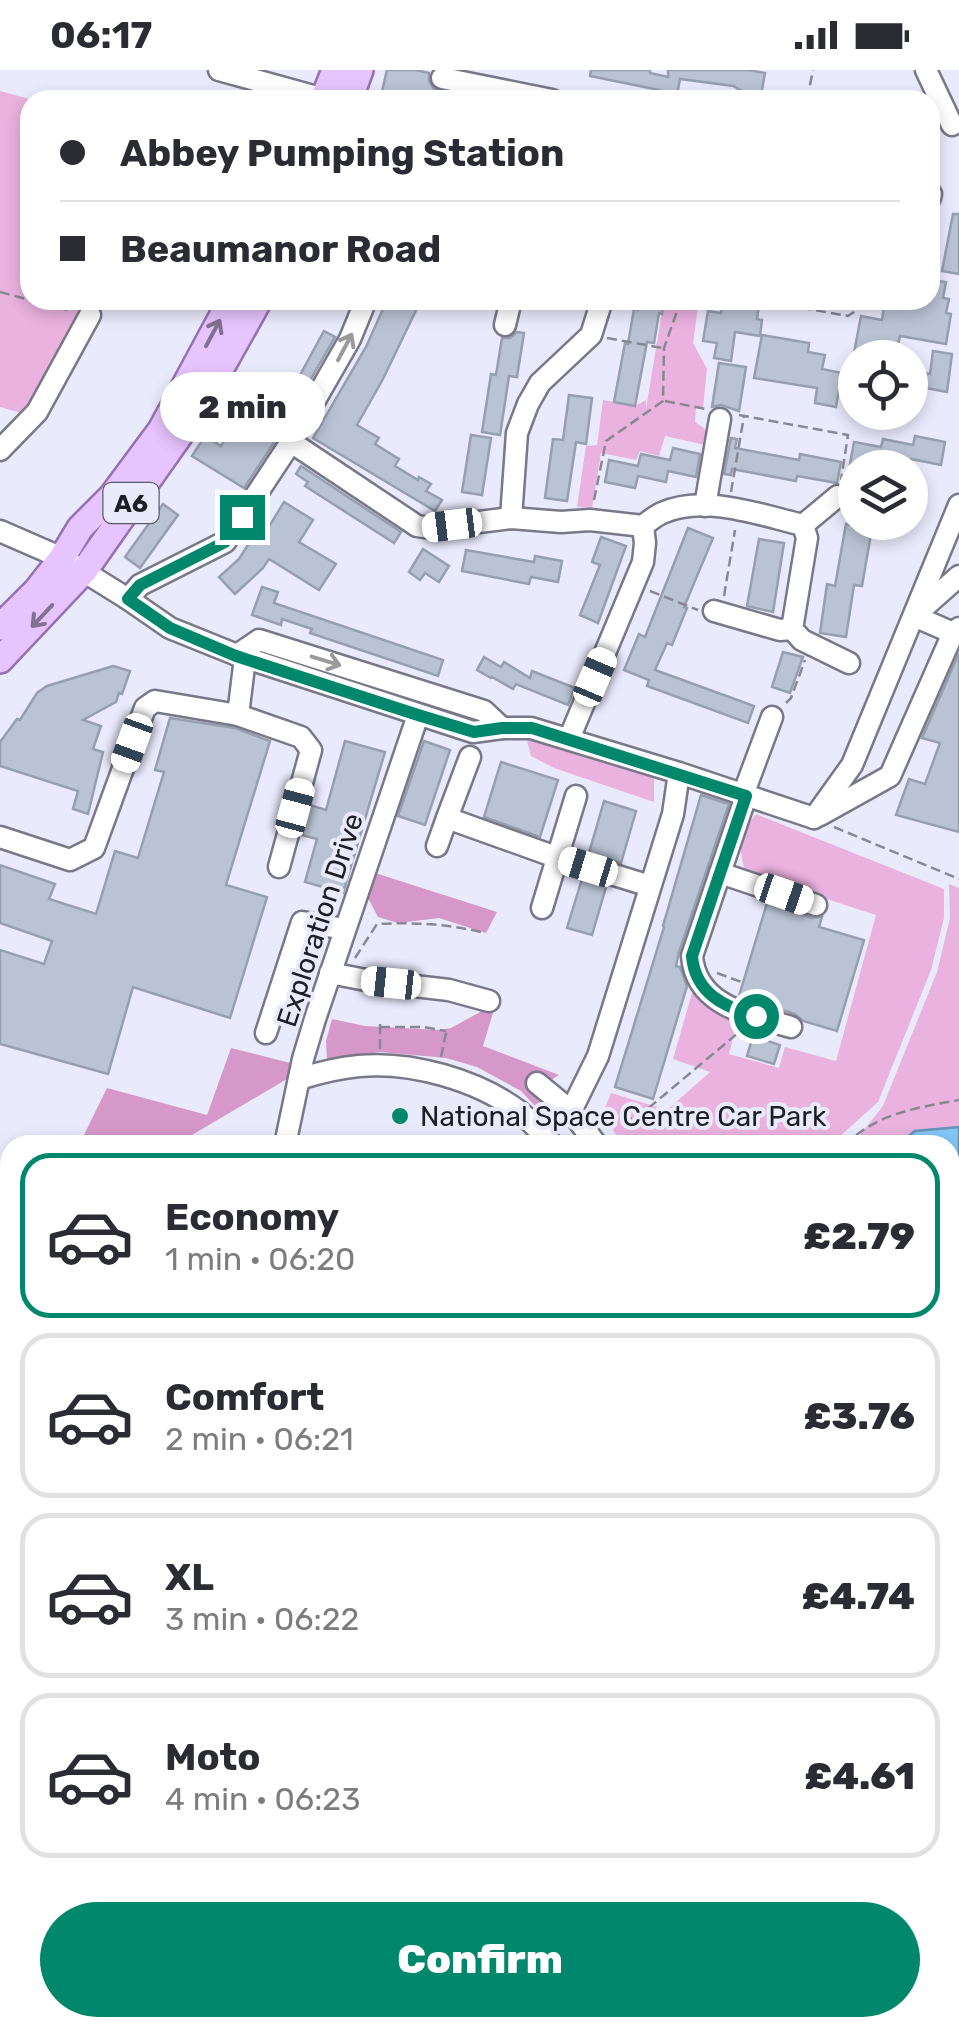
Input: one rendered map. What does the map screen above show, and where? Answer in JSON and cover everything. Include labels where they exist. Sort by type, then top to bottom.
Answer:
[{"type":"main road","points":[[341,90],[360,70]]},
{"type":"main road","name":"A6","points":[[0,627],[36,590],[73,565],[80,528],[112,496],[161,430],[227,310]]},
{"type":"main road","name":"A6","points":[[0,660],[179,436],[253,310]]},
{"type":"street","points":[[220,70],[297,90]]},
{"type":"street","points":[[443,74],[510,90]]},
{"type":"street","points":[[940,100],[952,125]]},
{"type":"street","points":[[128,599],[140,585],[225,542],[291,442],[350,339],[362,310]]},
{"type":"street","points":[[505,325],[508,310]]},
{"type":"street","points":[[511,518],[517,433],[528,404],[540,383],[591,335],[599,310]]},
{"type":"street","points":[[0,450],[37,412],[90,315]]},
{"type":"street","points":[[706,506],[722,414]]},
{"type":"street","points":[[291,442],[417,526],[431,528],[511,518],[642,526],[679,508],[706,506],[803,525],[838,503]]},
{"type":"street","points":[[814,818],[852,765],[959,505]]},
{"type":"street","points":[[792,629],[807,538],[803,525]]},
{"type":"street","points":[[569,739],[644,562],[642,526]]},
{"type":"street","points":[[0,530],[73,565],[170,628],[240,657],[474,732],[532,728],[814,818],[890,776],[956,630],[914,616]]},
{"type":"street","points":[[914,616],[959,576]]},
{"type":"street","points":[[718,612],[780,630],[792,629]]},
{"type":"street","points":[[792,629],[802,640],[849,663]]},
{"type":"street","points":[[238,716],[240,657],[258,640],[484,711],[502,728]]},
{"type":"street","points":[[0,837],[70,860],[94,848],[145,708],[155,701],[238,716],[301,737],[311,750],[279,867]]},
{"type":"street","name":"Exploration Drive","points":[[288,1135],[298,1080],[337,974],[344,930],[418,715]]},
{"type":"street","points":[[772,716],[692,956],[699,982],[707,992],[734,1010],[791,1027]]},
{"type":"street","points":[[437,846],[470,757]]},
{"type":"street","points":[[571,1111],[598,1056],[673,814],[679,773]]},
{"type":"street","points":[[542,908],[576,796]]},
{"type":"street","points":[[447,818],[650,886]]},
{"type":"street","points":[[720,873],[816,905]]},
{"type":"street","points":[[266,1032],[302,922],[344,930]]},
{"type":"street","points":[[337,974],[449,990],[489,1001]]},
{"type":"street","points":[[298,1080],[342,1068],[380,1065],[438,1073],[496,1097],[521,1113],[543,1135]]},
{"type":"street","points":[[538,1083],[571,1111],[582,1135]]},
{"type":"path","points":[[70,310],[90,315]]},
{"type":"path","points":[[663,401],[664,348],[677,310]]},
{"type":"path","points":[[814,310],[848,316],[857,310]]},
{"type":"path","points":[[591,335],[664,348]]},
{"type":"path","points":[[590,520],[606,441],[663,401],[848,435],[848,450]]},
{"type":"path","points":[[634,584],[696,610],[718,612],[744,416]]},
{"type":"path","points":[[772,716],[790,698],[805,659]]},
{"type":"path","points":[[814,818],[959,880]]},
{"type":"path","points":[[337,974],[378,924],[446,924],[481,932],[480,935]]},
{"type":"path","points":[[693,964],[744,983]]},
{"type":"path","points":[[598,1135],[639,1116],[756,1016]]},
{"type":"path","points":[[380,1065],[380,1025],[446,1029],[438,1073]]},
{"type":"path","points":[[856,1135],[879,1119],[904,1110],[959,1100]]},
{"type":"shaded area","points":[[0,91],[20,96],[20,310],[99,310],[39,418],[0,407]]},
{"type":"shaded area","points":[[662,310],[698,310],[693,343],[707,369],[703,408],[696,408],[695,422],[705,429],[705,445],[665,436],[659,456],[640,451],[636,460],[601,453],[592,508],[577,507],[586,446],[597,445],[603,400],[635,406],[646,400],[646,409]]},
{"type":"shaded area","points":[[526,737],[654,775],[654,802],[554,768],[531,756]]},
{"type":"shaded area","points":[[756,814],[944,889],[944,918],[931,970],[878,1102],[841,1135],[617,1135],[602,1115],[611,1093],[667,1110],[710,1072],[673,1059],[692,993],[699,991],[738,1018],[729,1054],[779,1068],[785,1047],[836,1061],[876,915],[746,873],[742,842]]},
{"type":"shaded area","points":[[375,873],[497,912],[486,933],[439,918],[398,923],[378,917],[368,898]]},
{"type":"shaded area","points":[[949,884],[959,888],[959,1127],[915,1131],[910,1135],[860,1135],[883,1106],[937,972],[950,918]]},
{"type":"shaded area","points":[[482,1011],[493,1013],[483,1046],[559,1075],[535,1090],[571,1111],[557,1129],[521,1091],[477,1067],[446,1058],[380,1052],[327,1060],[326,1041],[332,1019],[365,1026],[440,1030]]},
{"type":"shaded area","points":[[231,1048],[294,1064],[292,1076],[192,1135],[84,1135],[107,1088],[207,1115]]},
{"type":"water","points":[[959,1127],[959,1135],[910,1135],[915,1131]]},
{"type":"building","points":[[387,70],[416,70],[429,73],[429,81],[438,90],[382,90]]},
{"type":"building","points":[[591,70],[650,70],[668,77],[668,70],[765,73],[762,90],[680,79],[678,90],[659,90],[590,76]]},
{"type":"building","points":[[953,214],[959,214],[959,274],[942,271]]},
{"type":"building","points":[[940,281],[946,282],[943,298],[949,299],[946,313],[951,314],[946,344],[900,336],[899,340],[856,340],[861,316],[882,320],[884,310],[940,310]]},
{"type":"building","points":[[383,310],[416,310],[357,425],[379,438],[375,444],[399,459],[395,466],[431,484],[426,491],[442,500],[435,511],[313,438],[366,347]]},
{"type":"building","points":[[634,310],[663,310],[654,343],[647,342],[635,406],[614,402],[625,343],[628,344]]},
{"type":"building","points":[[758,310],[757,319],[762,320],[760,336],[735,332],[731,361],[714,358],[717,343],[703,341],[708,311]]},
{"type":"building","points":[[324,331],[335,337],[286,422],[250,401],[264,381],[288,397]]},
{"type":"building","points":[[524,333],[517,377],[509,376],[500,435],[482,432],[491,374],[496,375],[502,338]]},
{"type":"building","points":[[762,335],[809,343],[808,352],[825,355],[822,369],[838,372],[836,407],[815,403],[817,388],[754,378]]},
{"type":"building","points":[[933,351],[952,354],[947,392],[928,388]]},
{"type":"building","points":[[719,363],[746,367],[739,411],[721,405],[712,407]]},
{"type":"building","points":[[569,395],[592,398],[586,444],[576,442],[567,501],[545,498],[553,439],[563,440]]},
{"type":"building","points":[[239,418],[275,441],[244,488],[192,456],[205,436],[221,446]]},
{"type":"building","points":[[471,435],[491,438],[482,495],[462,492]]},
{"type":"building","points":[[915,436],[945,442],[941,465],[928,462],[928,450],[853,450],[854,442],[881,447],[883,439],[913,445]]},
{"type":"building","points":[[731,438],[737,439],[735,448],[799,460],[800,454],[838,461],[837,483],[797,476],[796,481],[732,469],[731,475],[724,474]]},
{"type":"building","points":[[673,448],[700,454],[696,477],[668,471],[666,482],[638,476],[635,488],[605,482],[609,460],[638,466],[641,454],[670,460]]},
{"type":"building","points":[[301,466],[401,532],[394,543],[305,486],[308,482],[296,474]]},
{"type":"building","points":[[284,502],[313,520],[299,542],[336,564],[319,590],[269,559],[235,594],[219,577],[239,559],[255,534],[262,538]]},
{"type":"building","points":[[163,504],[178,515],[140,568],[125,557]]},
{"type":"building","points":[[688,528],[713,538],[672,645],[667,643],[655,670],[754,706],[748,723],[647,686],[649,680],[624,670],[639,634],[645,637]]},
{"type":"building","points":[[601,537],[626,546],[598,623],[580,615],[600,565],[592,562]]},
{"type":"building","points":[[759,539],[784,543],[773,612],[747,606]]},
{"type":"building","points":[[843,540],[870,540],[862,586],[854,585],[846,637],[820,633],[827,584],[835,586]]},
{"type":"building","points":[[423,549],[449,566],[439,582],[425,573],[420,580],[409,572]]},
{"type":"building","points":[[466,550],[534,562],[535,556],[562,561],[558,582],[531,577],[529,584],[462,571]]},
{"type":"building","points":[[262,587],[278,592],[274,603],[443,660],[438,676],[310,633],[312,629],[282,619],[281,625],[252,615]]},
{"type":"building","points":[[783,652],[803,657],[790,693],[772,687]]},
{"type":"building","points":[[959,653],[959,832],[896,815],[909,779],[925,784],[940,743],[922,738]]},
{"type":"building","points":[[484,657],[501,667],[504,662],[530,678],[532,671],[575,688],[568,705],[516,684],[513,689],[477,670]]},
{"type":"building","points":[[113,666],[130,671],[122,694],[116,702],[83,720],[101,726],[93,749],[103,752],[88,814],[73,809],[78,791],[0,766],[0,742],[37,693],[47,686]]},
{"type":"building","points":[[170,718],[235,728],[270,741],[226,885],[267,897],[230,1018],[133,987],[108,1074],[0,1044],[0,950],[44,964],[52,941],[0,923],[0,865],[55,884],[49,899],[96,914],[115,851],[138,858],[164,772],[155,770]]},
{"type":"building","points":[[345,741],[385,752],[343,893],[305,882],[317,839],[302,835],[310,805],[326,810]]},
{"type":"building","points":[[424,741],[450,750],[425,825],[398,816]]},
{"type":"building","points":[[501,762],[558,780],[540,837],[484,817]]},
{"type":"building","points":[[701,795],[729,804],[679,952],[676,966],[680,967],[687,986],[653,1099],[615,1087]]},
{"type":"building","points":[[604,801],[636,811],[621,863],[589,853]]},
{"type":"building","points":[[582,879],[606,887],[592,935],[567,928]]},
{"type":"building","points":[[767,903],[812,918],[822,917],[819,927],[864,940],[837,1031],[739,996]]},
{"type":"building","points":[[753,1036],[780,1045],[774,1064],[747,1056]]},
{"type":"place","name":"National Space Centre Car Park","points":[[400,1116]]},
{"type":"route","points":[[242,517],[225,542],[140,585],[128,599],[170,628],[236,656],[418,715],[474,732],[532,728],[746,796],[692,956],[693,968],[707,992],[734,1010],[756,1016]]}]
